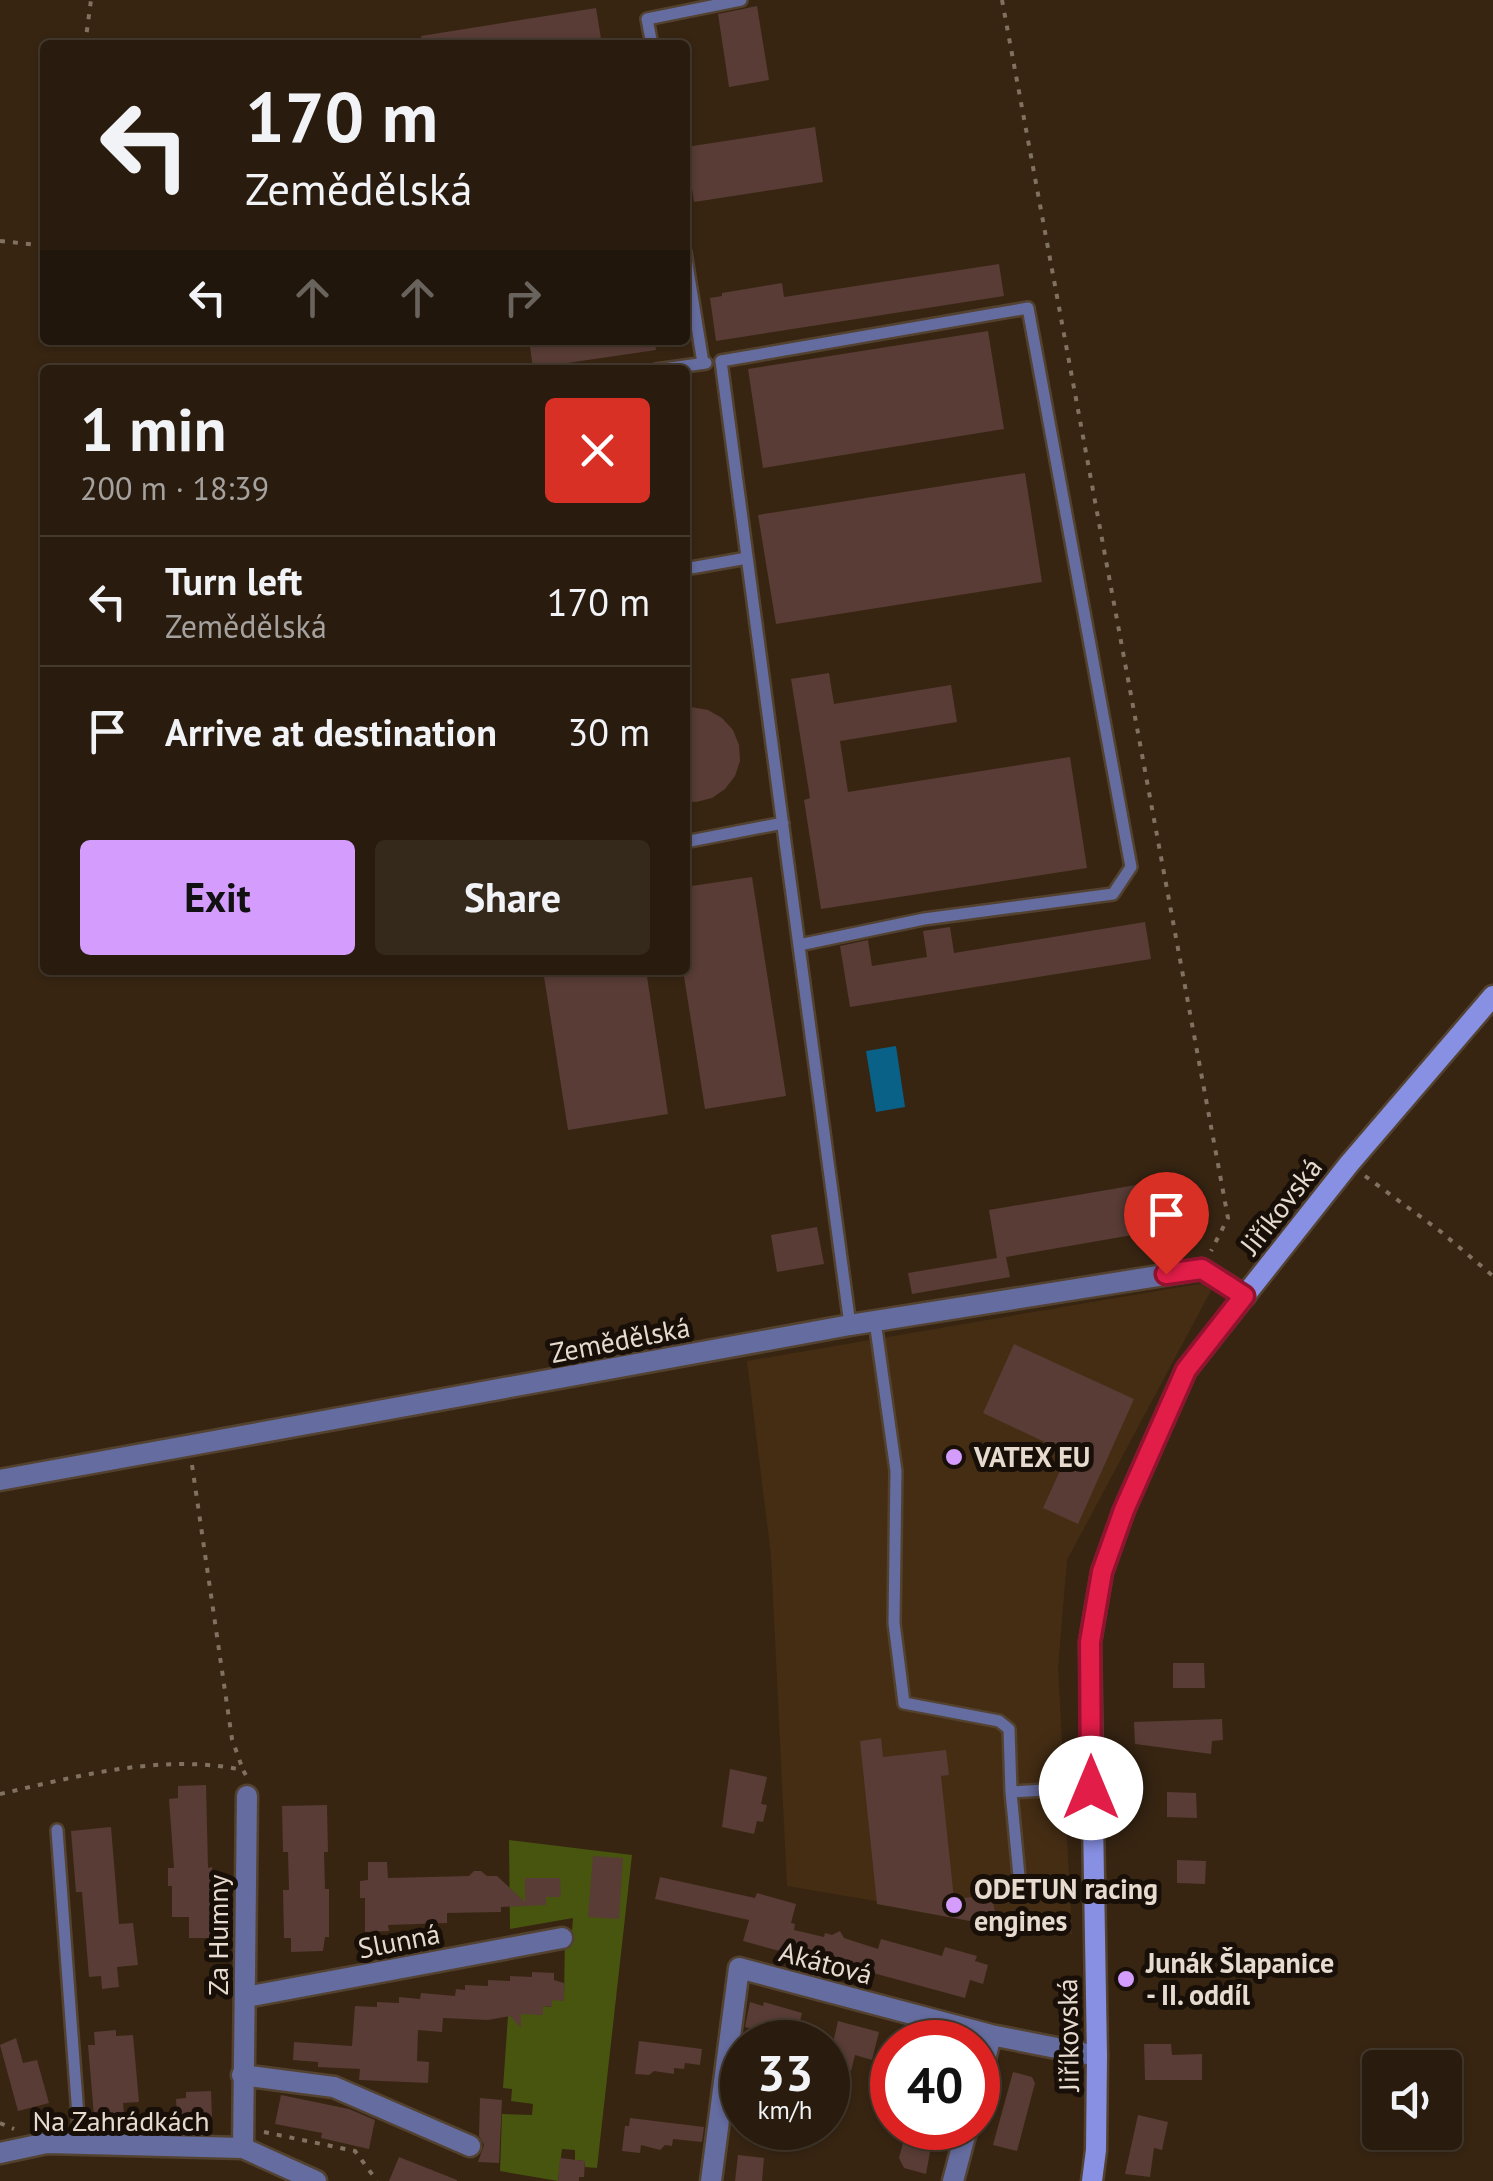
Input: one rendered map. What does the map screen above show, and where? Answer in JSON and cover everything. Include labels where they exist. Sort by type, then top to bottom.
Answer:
[{"type":"street","name":"Jiříkovská","points":[[1092,2181],[1098,2056],[1090,1642],[1102,1572],[1124,1510],[1186,1370],[1349,1164],[1493,996]]},
{"type":"street","points":[[1202,1269],[1244,1296]]},
{"type":"street","name":"Zemědělská","points":[[0,1480],[850,1325],[1202,1269]]},
{"type":"street","name":"Za Humny","points":[[242,2075],[246,1796]]},
{"type":"street","name":"Slunná","points":[[246,1997],[562,1938]]},
{"type":"street","name":"Akátová","points":[[711,2181],[739,1968],[935,2020]]},
{"type":"street","name":"Akátová","points":[[1000,2037],[1098,2056]]},
{"type":"street","points":[[242,2075],[334,2087],[470,2146]]},
{"type":"street","name":"Na Zahrádkách","points":[[242,2075],[243,2144]]},
{"type":"street","name":"Na Zahrádkách","points":[[0,2153],[47,2143],[243,2144],[316,2181]]},
{"type":"street","points":[[953,2181],[961,2150]]},
{"type":"lane","points":[[651,40],[648,19],[741,0]]},
{"type":"lane","points":[[690,283],[703,363]]},
{"type":"lane","points":[[690,365],[1028,308],[1132,867],[1113,894],[924,919],[799,945]]},
{"type":"lane","points":[[720,361],[850,1325]]},
{"type":"lane","points":[[690,568],[747,558]]},
{"type":"lane","points":[[690,841],[782,823]]},
{"type":"lane","points":[[874,1321],[896,1471],[894,1623],[904,1703],[999,1721],[1009,1729],[1019,1876]]},
{"type":"lane","points":[[1011,1792],[1091,1788]]},
{"type":"lane","points":[[58,1830],[80,2143]]},
{"type":"path","points":[[85,40],[91,0]]},
{"type":"path","points":[[1002,0],[1228,1218],[1202,1269]]},
{"type":"path","points":[[0,242],[40,244]]},
{"type":"path","points":[[1349,1164],[1440,1230],[1493,1276]]},
{"type":"path","points":[[191,1447],[232,1740],[242,1770]]},
{"type":"path","points":[[0,1794],[70,1776],[174,1765],[247,1772],[246,1796]]},
{"type":"path","points":[[243,2144],[261,2131],[355,2151],[378,2181]]},
{"type":"shaded area","points":[[1216,1281],[1067,1560],[1058,1667],[1072,1934],[787,1886],[771,1555],[747,1361]]},
{"type":"green space","points":[[509,1840],[632,1855],[597,2168],[585,2167],[585,2161],[575,2160],[575,2150],[562,2149],[558,2181],[500,2171],[502,2114],[532,2115],[533,2104],[511,2101],[512,2089],[503,2088],[508,2016],[521,2011],[542,2015],[543,2006],[552,2007],[552,2000],[564,2000],[565,1934],[572,1931],[573,1918],[510,1929]]},
{"type":"water","points":[[896,1046],[905,1107],[876,1112],[866,1051]]},
{"type":"building","points":[[757,6],[769,80],[729,87],[718,14]]},
{"type":"building","points":[[596,8],[601,40],[421,40],[421,36]]},
{"type":"building","points":[[815,127],[823,182],[694,202],[690,146]]},
{"type":"building","points":[[999,264],[1004,296],[716,341],[710,298],[722,293],[782,283],[784,297]]},
{"type":"building","points":[[988,331],[1004,429],[763,468],[748,369]]},
{"type":"building","points":[[530,345],[656,345],[656,350],[533,365]]},
{"type":"building","points":[[1025,473],[1042,582],[776,624],[758,515]]},
{"type":"building","points":[[829,673],[834,704],[951,685],[957,722],[840,741],[848,792],[1070,757],[1087,868],[821,909],[804,800],[810,798],[791,679]]},
{"type":"building","points":[[690,707],[722,718],[739,745],[740,761],[735,776],[712,798],[690,801]]},
{"type":"building","points":[[752,877],[786,1096],[705,1109],[684,975],[690,975],[690,886]]},
{"type":"building","points":[[1145,922],[1151,959],[850,1007],[840,946],[868,940],[872,966],[927,957],[923,931],[950,927],[954,953]]},
{"type":"building","points":[[544,975],[647,975],[668,1114],[568,1130]]},
{"type":"building","points":[[1136,1185],[1144,1233],[1006,1257],[1010,1277],[912,1294],[908,1273],[997,1258],[989,1210]]},
{"type":"building","points":[[817,1227],[824,1264],[777,1272],[771,1235]]},
{"type":"building","points":[[1014,1344],[1134,1399],[1078,1524],[1043,1508],[1068,1453],[983,1413]]},
{"type":"building","points":[[1173,1663],[1204,1663],[1205,1688],[1173,1688]]},
{"type":"building","points":[[1222,1719],[1223,1740],[1212,1741],[1211,1754],[1135,1744],[1134,1722]]},
{"type":"building","points":[[881,1738],[883,1757],[946,1750],[949,1775],[941,1776],[954,1899],[992,1895],[997,1926],[877,1904],[860,1741]]},
{"type":"building","points":[[730,1769],[767,1777],[761,1804],[767,1805],[763,1822],[757,1821],[754,1834],[722,1827]]},
{"type":"building","points":[[206,1785],[213,1938],[189,1938],[189,1917],[172,1917],[168,1868],[174,1868],[169,1799],[178,1798],[178,1786]]},
{"type":"building","points":[[1167,1792],[1196,1793],[1197,1818],[1167,1817]]},
{"type":"building","points":[[327,1805],[328,1852],[324,1852],[329,1937],[325,1937],[323,1951],[291,1952],[291,1938],[284,1938],[283,1890],[289,1890],[282,1806]]},
{"type":"building","points":[[111,1827],[119,1924],[133,1923],[138,1965],[117,1967],[119,1987],[102,1989],[101,1976],[89,1977],[82,1892],[76,1892],[71,1831]]},
{"type":"building","points":[[593,1856],[623,1858],[619,1919],[588,1917]]},
{"type":"building","points":[[1177,1860],[1206,1861],[1205,1884],[1177,1883]]},
{"type":"building","points":[[368,1862],[387,1862],[388,1878],[469,1876],[481,1871],[497,1876],[525,1902],[525,1878],[560,1878],[561,1897],[546,1897],[546,1905],[501,1907],[501,1912],[447,1913],[447,1923],[388,1925],[389,1931],[365,1932],[365,1898],[360,1898],[360,1881],[368,1880]]},
{"type":"building","points":[[660,1877],[755,1898],[757,1893],[796,1904],[791,1923],[795,1924],[794,1930],[824,1937],[825,1933],[840,1931],[844,1938],[878,1949],[881,1939],[942,1956],[945,1947],[977,1956],[975,1961],[988,1965],[983,1984],[970,1980],[965,1998],[785,1946],[783,1952],[743,1941],[749,1920],[655,1899]]},
{"type":"building","points":[[532,1972],[554,1973],[554,1980],[564,1983],[564,2001],[552,2000],[552,2007],[543,2006],[543,2015],[521,2014],[521,2028],[510,2016],[488,2020],[443,2018],[442,2032],[418,2030],[417,2061],[429,2062],[428,2083],[359,2080],[360,2069],[318,2067],[318,2062],[293,2060],[294,2042],[352,2046],[355,2006],[399,2003],[399,1997],[420,1999],[421,1993],[455,1996],[456,1989],[465,1990],[465,1985],[488,1986],[488,1980],[532,1977]]},
{"type":"building","points":[[750,2002],[802,2013],[800,2020],[746,2020]]},
{"type":"building","points":[[850,2024],[870,2030],[870,2059],[855,2055],[851,2071]]},
{"type":"building","points":[[116,2030],[116,2036],[133,2035],[139,2102],[123,2103],[125,2126],[95,2128],[88,2045],[95,2045],[94,2032]]},
{"type":"building","points":[[16,2038],[23,2063],[37,2060],[49,2103],[18,2111],[0,2045]]},
{"type":"building","points":[[639,2041],[702,2049],[700,2065],[685,2063],[684,2069],[674,2068],[674,2074],[635,2074]]},
{"type":"building","points":[[1144,2044],[1171,2044],[1172,2055],[1202,2054],[1202,2080],[1145,2080]]},
{"type":"building","points":[[1013,2072],[1032,2077],[1035,2083],[1017,2151],[1000,2147],[1000,2119]]},
{"type":"building","points":[[211,2091],[212,2117],[177,2118],[176,2099],[186,2098],[186,2092]]},
{"type":"building","points":[[281,2095],[349,2109],[375,2120],[369,2149],[321,2138],[322,2133],[275,2124]]},
{"type":"building","points":[[480,2098],[502,2100],[499,2163],[478,2162],[484,2145],[479,2136]]},
{"type":"building","points":[[1138,2115],[1168,2122],[1162,2150],[1154,2148],[1150,2177],[1125,2174]]},
{"type":"building","points":[[630,2118],[704,2127],[702,2142],[673,2139],[672,2146],[665,2145],[660,2150],[641,2145],[640,2153],[622,2151]]},
{"type":"building","points":[[901,2150],[930,2150],[926,2174],[904,2168],[899,2158]]},
{"type":"building","points":[[738,2155],[764,2158],[762,2181],[735,2181]]},
{"type":"building","points":[[399,2157],[457,2180],[457,2181],[389,2181]]},
{"type":"building","points":[[560,2158],[585,2161],[584,2177],[579,2177],[579,2181],[558,2181]]},
{"type":"place","name":"VATEX EU","points":[[954,1457]]},
{"type":"place","name":"ODETUN racing engines","points":[[954,1905]]},
{"type":"place","name":"Junák Šlapanice - II. oddíl","points":[[1126,1979]]},
{"type":"route","points":[[1091,1788],[1090,1642],[1102,1572],[1124,1510],[1186,1370],[1244,1296],[1202,1269],[1166,1274]]}]
